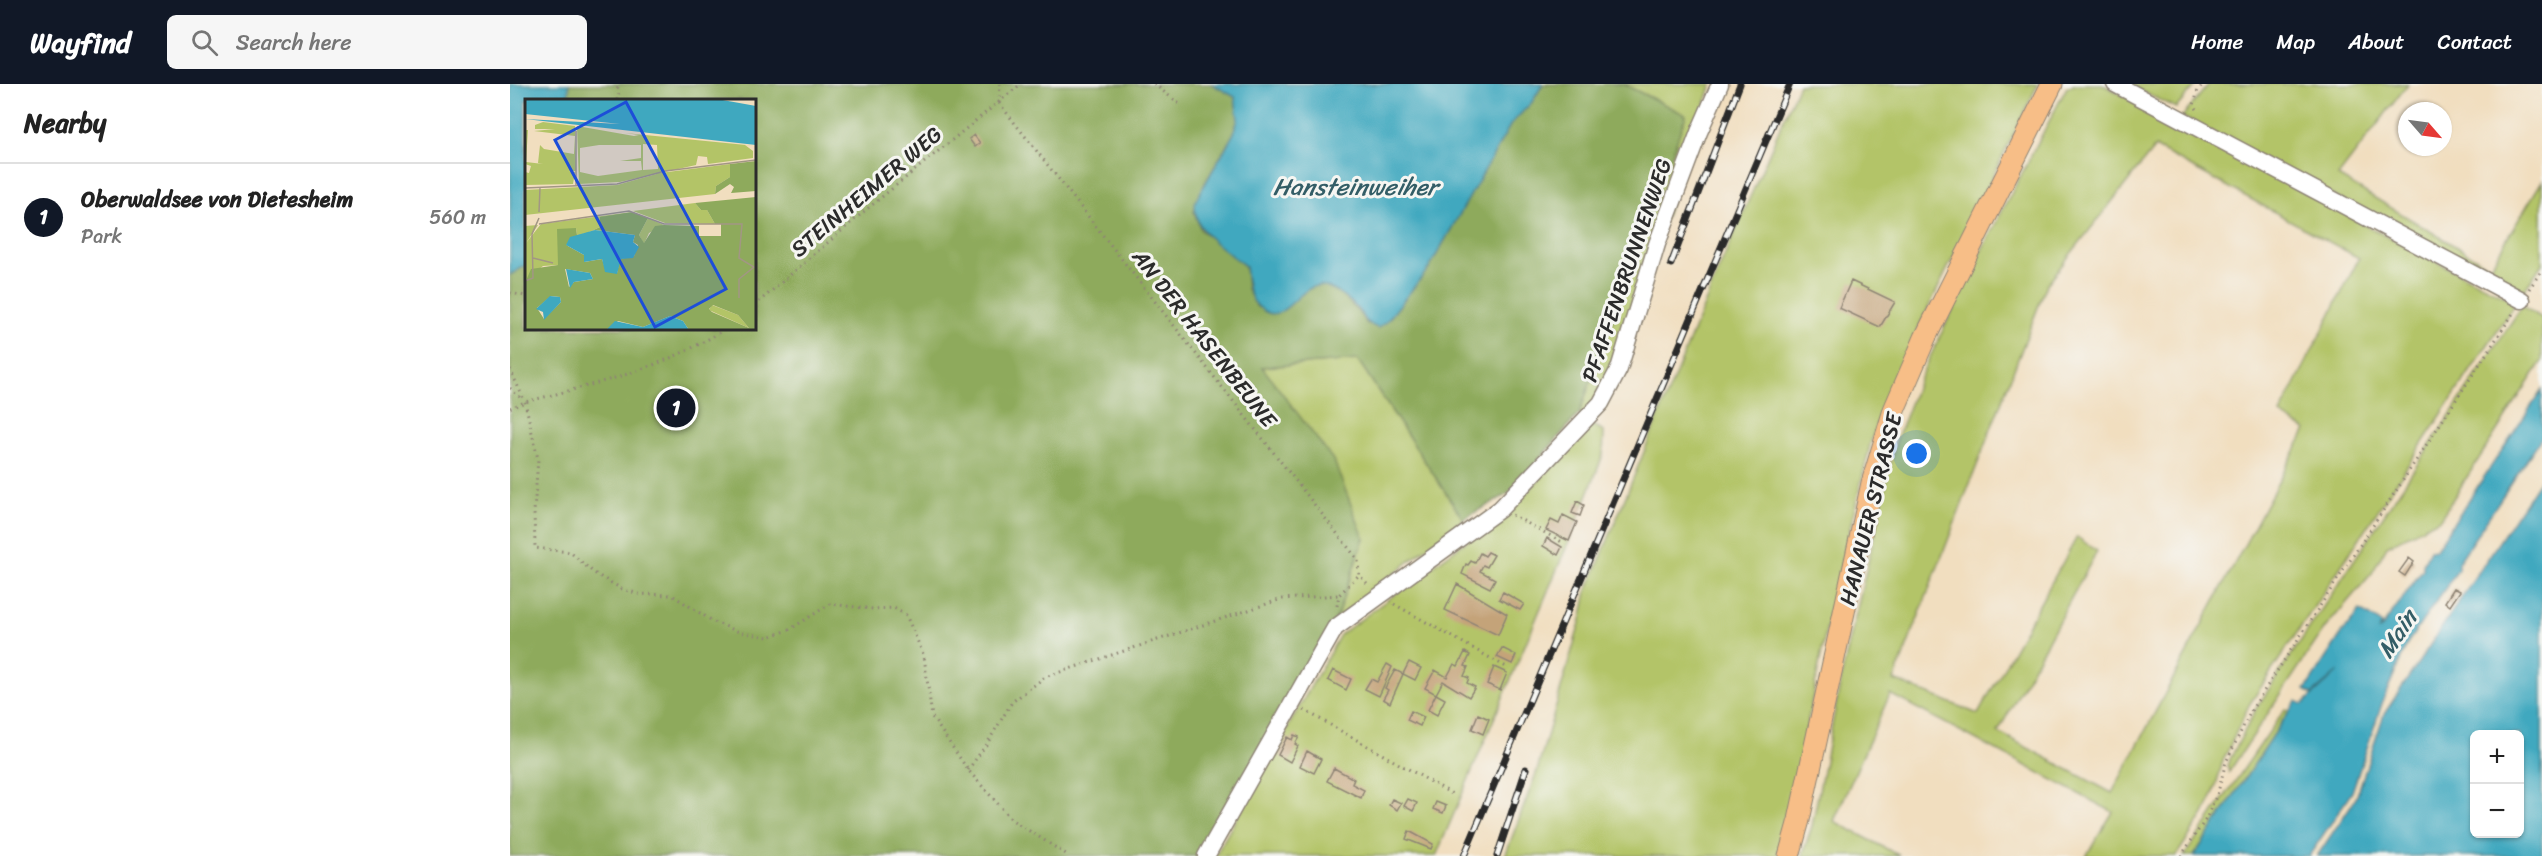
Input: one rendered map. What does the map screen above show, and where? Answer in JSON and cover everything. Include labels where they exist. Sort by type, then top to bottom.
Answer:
[{"type":"main road","name":"HANAUER STRASSE","points":[[1789,856],[1799,820],[1872,483],[1894,410],[1925,338],[2052,84]]},
{"type":"lane","name":"PFAFFENBRUNNENWEG","points":[[1206,856],[1335,628],[1500,509],[1590,418],[1610,389],[1619,369],[1657,244],[1676,191],[1720,84]]},
{"type":"lane","points":[[2115,84],[2522,300]]},
{"type":"path","points":[[617,84],[618,99]]},
{"type":"path","points":[[999,103],[1000,84]]},
{"type":"path","name":"STEINHEIMER WEG","points":[[756,304],[867,209],[1021,84]]},
{"type":"path","points":[[1154,84],[1182,106]]},
{"type":"path","name":"AN DER HASENBEUNE","points":[[999,103],[1358,560],[1359,575],[1378,595],[1508,668]]},
{"type":"path","points":[[2181,856],[2206,819],[2218,792],[2226,762],[2252,709],[2542,270]]},
{"type":"path","points":[[510,292],[525,296]]},
{"type":"path","points":[[510,408],[625,376],[701,345],[723,330]]},
{"type":"path","points":[[510,369],[525,402],[538,459],[534,512],[535,548],[570,552],[594,573],[622,588],[639,594],[672,594],[714,622],[742,633],[768,637],[789,630],[830,603],[873,609],[894,608],[906,615],[924,656],[932,717],[968,770],[1012,820],[1069,856]]},
{"type":"path","points":[[510,388],[525,402]]},
{"type":"path","points":[[1500,509],[1564,543]]},
{"type":"path","points":[[1335,628],[1339,595],[1359,575]]},
{"type":"path","points":[[968,770],[1012,702],[1045,677],[1282,599],[1339,595]]},
{"type":"path","points":[[1292,703],[1454,795]]},
{"type":"green space","points":[[569,84],[1212,84],[1235,97],[1238,119],[1234,133],[1205,183],[1194,212],[1201,230],[1245,266],[1247,289],[1257,307],[1293,299],[1314,286],[1324,285],[1346,298],[1367,324],[1387,321],[1429,268],[1511,124],[1532,102],[1543,84],[1623,84],[1686,115],[1579,414],[1508,494],[1463,519],[1358,360],[1262,367],[1334,461],[1364,538],[1336,619],[1198,856],[510,856],[510,275],[525,266],[525,330],[756,330],[756,99],[568,99]]},
{"type":"green space","points":[[1623,84],[1712,84],[1608,383],[1587,415],[1579,414],[1685,115]]},
{"type":"green space","points":[[1799,84],[2038,84],[1883,405],[1871,441],[1829,615],[1787,825],[1777,856],[1505,856],[1537,771],[1582,616],[1587,591],[1718,271]]},
{"type":"green space","points":[[2077,84],[2102,84],[2388,237],[2516,302],[2249,705],[2223,761],[2213,795],[2204,814],[2176,856],[2086,856],[2113,812],[1890,694],[1834,821],[1900,856],[1802,856],[1812,826],[1843,670],[1896,441],[1919,380],[1977,259],[2067,87]],"holes":[[[2155,147],[2359,258],[2280,414],[2306,430],[2112,793],[1998,732],[2097,551],[2077,537],[1978,714],[1894,680],[2047,284]]]},
{"type":"green space","points":[[2127,84],[2197,84],[2176,108]]},
{"type":"green space","points":[[2209,84],[2408,84],[2338,176],[2490,267],[2542,181],[2542,264],[2522,294],[2182,117]]},
{"type":"green space","points":[[2522,306],[2542,318],[2542,361],[2440,519],[2387,546],[2372,573],[2325,628],[2229,772],[2227,765],[2257,707]]},
{"type":"green space","points":[[1358,360],[1463,519],[1336,619],[1364,538],[1261,367]]},
{"type":"green space","points":[[1593,425],[1604,431],[1603,455],[1436,856],[1215,856],[1340,635],[1511,508]]},
{"type":"green space","points":[[2285,709],[2289,711],[2194,856],[2184,856]]},
{"type":"water","points":[[510,84],[569,84],[568,99],[525,99],[525,266],[510,275]]},
{"type":"water","name":"Hansteinweiher","points":[[1212,84],[1543,84],[1532,102],[1511,124],[1429,268],[1387,321],[1378,328],[1367,321],[1349,300],[1324,286],[1315,286],[1308,290],[1279,312],[1272,314],[1264,311],[1251,297],[1245,266],[1203,230],[1195,211],[1196,200],[1234,133],[1238,119],[1235,97]]},
{"type":"water","name":"Main","points":[[2542,390],[2542,437],[2458,563],[2458,570],[2408,642],[2384,698],[2352,792],[2309,856],[2194,856],[2296,701],[2303,704],[2339,671],[2312,694],[2305,690],[2340,636],[2360,610],[2382,624],[2378,631],[2383,626],[2423,569],[2430,550],[2436,549]]},
{"type":"water","points":[[2542,477],[2542,856],[2317,856],[2356,798],[2384,714]]},
{"type":"building","points":[[974,135],[980,143],[975,147],[969,139]]},
{"type":"building","points":[[1851,281],[1895,302],[1880,327],[1839,308]]},
{"type":"building","points":[[1577,501],[1584,505],[1580,516],[1572,513]]},
{"type":"building","points":[[1563,515],[1577,522],[1569,541],[1546,530],[1551,520],[1559,524]]},
{"type":"building","points":[[1547,538],[1562,547],[1558,555],[1543,546]]},
{"type":"building","points":[[1488,552],[1494,555],[1487,567],[1483,565],[1480,571],[1495,579],[1490,588],[1462,574],[1466,564],[1468,565],[1471,561],[1475,563],[1480,553],[1485,556]]},
{"type":"building","points":[[2409,558],[2414,562],[2405,576],[2399,572]]},
{"type":"building","points":[[1457,584],[1507,614],[1498,635],[1445,610]]},
{"type":"building","points":[[2454,588],[2460,591],[2450,606],[2445,602]]},
{"type":"building","points":[[1503,592],[1524,604],[1520,610],[1499,599]]},
{"type":"building","points":[[1502,648],[1516,655],[1512,664],[1497,657]]},
{"type":"building","points":[[1465,652],[1470,655],[1464,676],[1469,678],[1467,683],[1475,687],[1469,697],[1443,681],[1436,694],[1425,688],[1435,670],[1447,677],[1454,664],[1458,666]]},
{"type":"building","points":[[1409,662],[1421,668],[1415,680],[1403,674]]},
{"type":"building","points":[[1387,664],[1392,667],[1379,696],[1365,689],[1371,679],[1377,682]]},
{"type":"building","points":[[1494,667],[1507,673],[1500,690],[1487,684]]},
{"type":"building","points":[[1333,670],[1351,679],[1346,690],[1328,680]]},
{"type":"building","points":[[1395,670],[1403,674],[1390,703],[1383,699],[1388,690],[1385,688]]},
{"type":"building","points":[[1436,694],[1445,699],[1437,715],[1428,710]]},
{"type":"building","points":[[1411,711],[1424,717],[1420,726],[1407,720]]},
{"type":"building","points":[[1478,714],[1489,719],[1483,734],[1472,729]]},
{"type":"building","points":[[1294,735],[1299,737],[1295,744],[1298,746],[1290,762],[1278,755],[1287,737],[1292,740]]},
{"type":"building","points":[[1307,751],[1321,759],[1314,773],[1300,766]]},
{"type":"building","points":[[1334,768],[1354,779],[1352,784],[1364,790],[1361,798],[1327,781]]},
{"type":"building","points":[[1392,799],[1401,803],[1397,810],[1389,805]]},
{"type":"building","points":[[1408,799],[1417,803],[1413,811],[1404,806]]},
{"type":"building","points":[[1436,802],[1446,806],[1443,813],[1433,809]]},
{"type":"building","points":[[1409,831],[1433,844],[1431,849],[1406,839]]},
{"type":"railway","points":[[1671,264],[1740,84]]},
{"type":"railway","points":[[1464,856],[1790,84]]},
{"type":"railway","points":[[1497,856],[1526,769]]},
{"type":"place","name":"Oberwaldsee von Dietesheim","points":[[676,408]]}]
